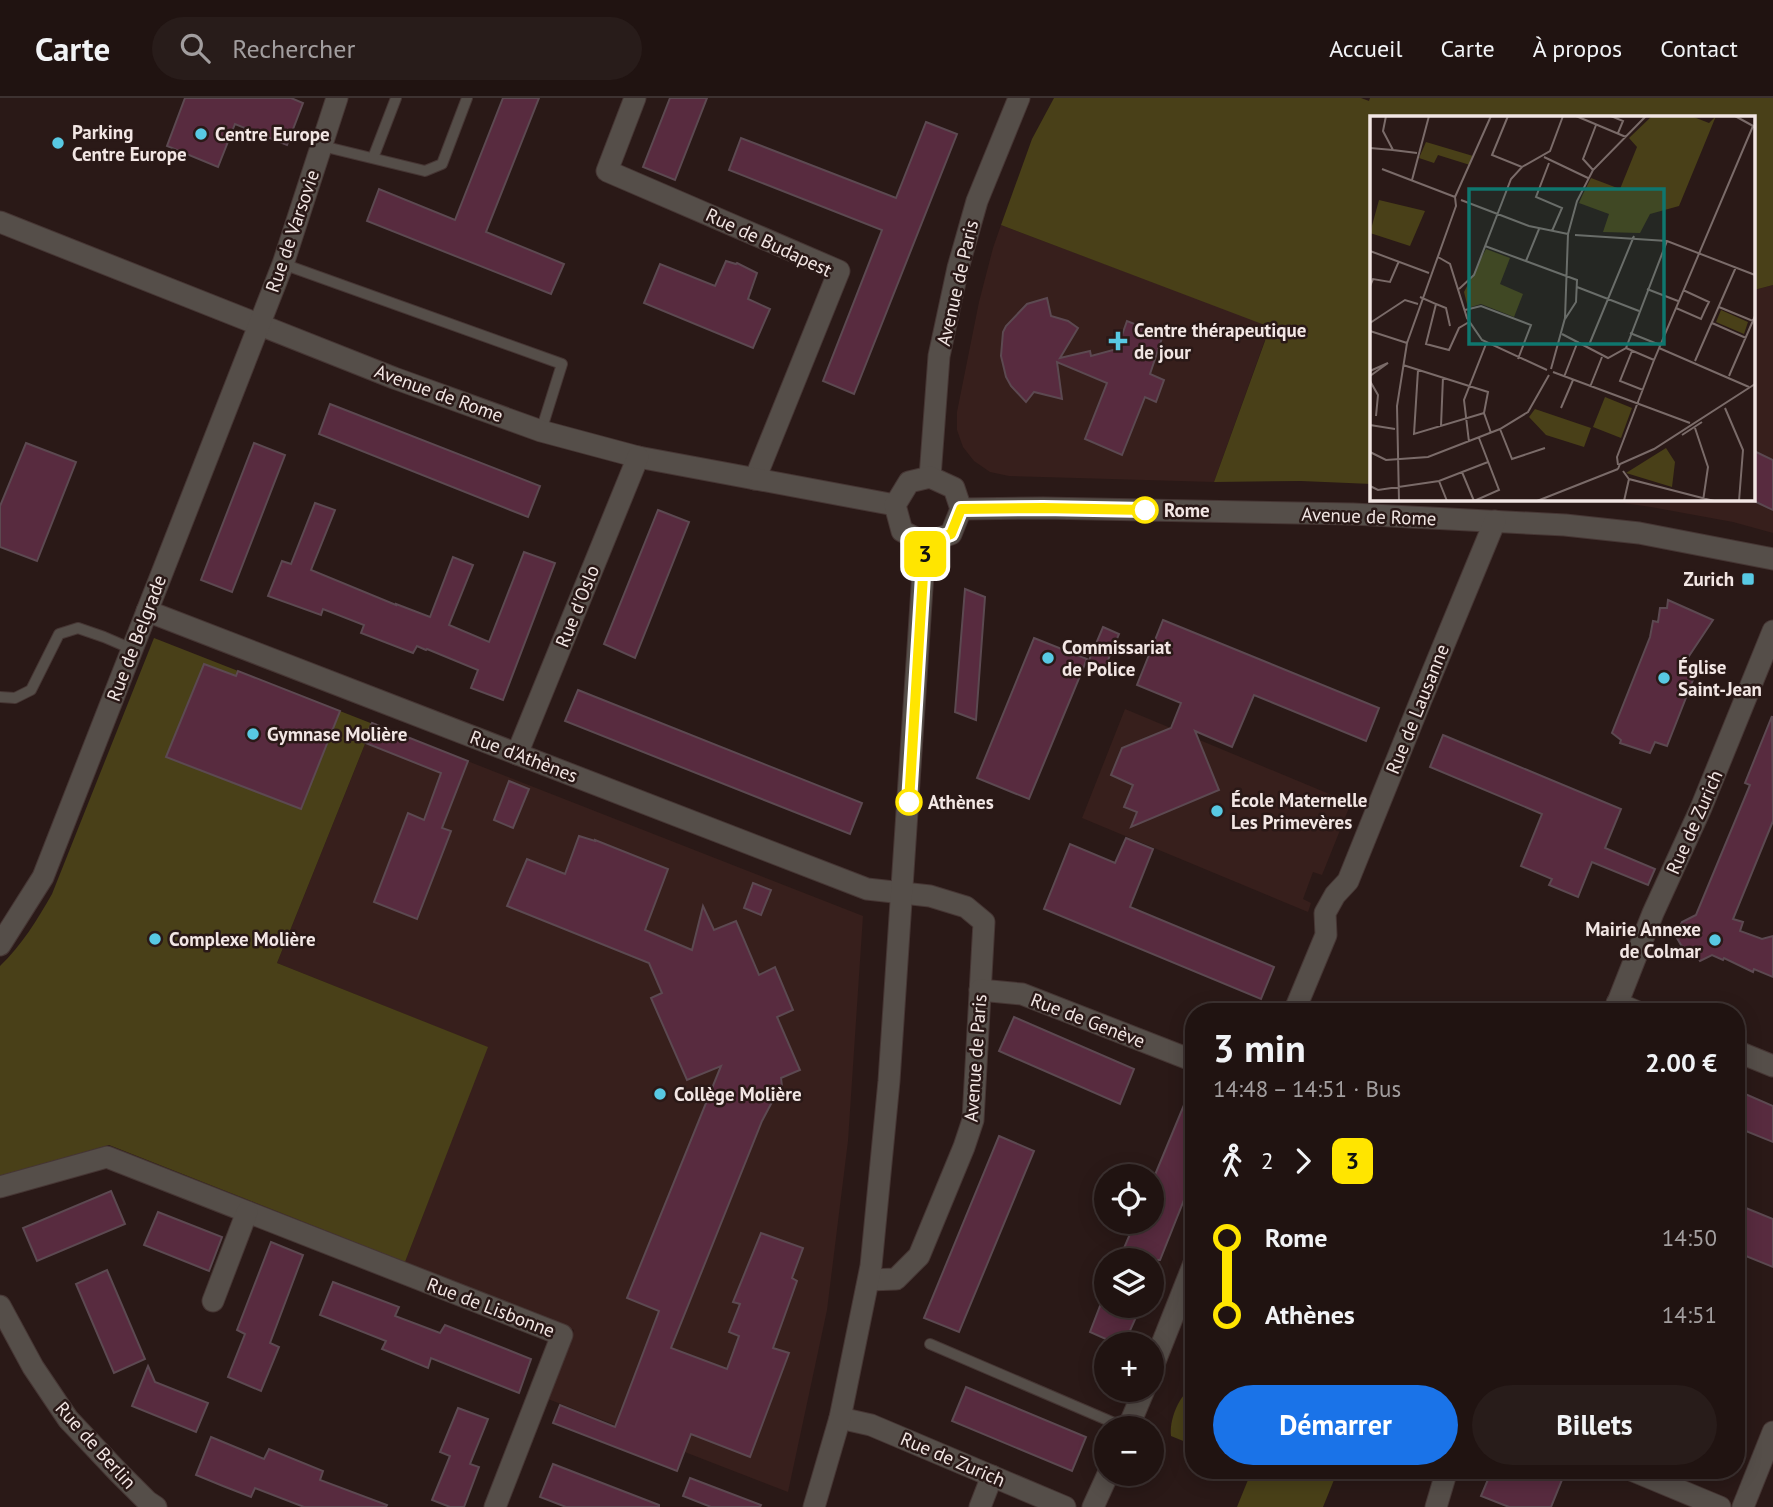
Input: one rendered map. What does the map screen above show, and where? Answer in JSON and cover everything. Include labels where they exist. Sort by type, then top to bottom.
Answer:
[{"type":"street","name":"Rue de Varsovie","points":[[259,324],[283,264],[337,98]]},
{"type":"street","name":"Rue de Budapest","points":[[635,98],[607,171],[839,271],[755,479]]},
{"type":"street","name":"Avenue de Paris","points":[[930,477],[939,356],[958,268],[977,201],[1019,98]]},
{"type":"street","name":"Avenue de Rome","points":[[0,222],[394,378],[541,431],[638,457],[895,505]]},
{"type":"street","name":"Rue de Belgrade","points":[[0,945],[43,877],[259,324]]},
{"type":"street","name":"Rue d'Oslo","points":[[517,754],[638,457]]},
{"type":"street","points":[[930,477],[954,488],[961,509],[951,534],[925,543],[902,531],[895,505],[909,482],[930,477]]},
{"type":"street","name":"Avenue de Rome","points":[[961,509],[1353,514],[1565,525],[1639,533],[1773,559]]},
{"type":"street","name":"Rue de Lausanne","points":[[1298,1003],[1326,935],[1325,913],[1335,895],[1348,881],[1495,521]]},
{"type":"street","points":[[814,1507],[840,1418],[869,1280],[889,1081],[925,543]]},
{"type":"street","name":"Rue d'Athènes","points":[[147,611],[867,889],[902,893]]},
{"type":"street","name":"Rue de Zurich","points":[[1617,1003],[1701,808],[1773,631]]},
{"type":"street","name":"Avenue de Paris","points":[[869,1280],[896,1279],[919,1256],[973,1120],[984,922],[966,907],[930,896],[902,893]]},
{"type":"street","name":"Rue de Genève","points":[[980,990],[1023,994],[1185,1057]]},
{"type":"street","points":[[1745,1055],[1773,1066]]},
{"type":"street","name":"Rue de Lisbonne","points":[[0,1187],[107,1157],[562,1335],[495,1507]]},
{"type":"street","points":[[214,1301],[247,1212]]},
{"type":"street","points":[[1164,1339],[1185,1286]]},
{"type":"street","name":"Rue de Berlin","points":[[0,1307],[33,1367],[68,1419],[149,1505]]},
{"type":"street","name":"Rue de Zurich","points":[[840,1418],[871,1424],[1065,1507]]},
{"type":"street","points":[[1743,1507],[1773,1432]]},
{"type":"street","points":[[980,1507],[992,1476]]},
{"type":"street","points":[[1436,1507],[1444,1479]]},
{"type":"street","points":[[1653,1479],[1720,1507]]},
{"type":"street","points":[[1093,1507],[1103,1486]]},
{"type":"lane","points":[[373,158],[396,98]]},
{"type":"lane","points":[[321,146],[425,171],[442,164],[467,98]]},
{"type":"lane","points":[[283,264],[562,364],[541,431]]},
{"type":"lane","points":[[0,697],[15,698],[31,690],[59,634],[78,628],[132,649]]},
{"type":"lane","points":[[930,1344],[1099,1416]]},
{"type":"shaded area","points":[[1054,98],[1361,98],[1369,101],[1370,98],[1773,98],[1773,285],[1756,289],[1756,116],[1370,116],[1370,484],[1214,482],[1270,327],[1001,225],[1032,139]]},
{"type":"shaded area","name":"Centre thérapeutique de jour","points":[[1001,225],[1270,326],[1214,482],[1009,476],[990,472],[974,461],[963,447],[957,430],[957,412],[979,302]]},
{"type":"shaded area","points":[[1773,285],[1773,533],[1733,522],[1603,500],[1756,500],[1756,289]]},
{"type":"shaded area","name":"Complexe Molière","points":[[154,638],[373,724],[277,963],[488,1047],[405,1262],[109,1145],[0,1176],[0,966],[35,923],[52,894]]},
{"type":"shaded area","name":"École Maternelle Les Primevères","points":[[1125,709],[1351,803],[1322,875],[1313,872],[1303,899],[1311,903],[1308,912],[1082,818]]},
{"type":"shaded area","name":"Collège Molière","points":[[373,724],[863,916],[848,1141],[827,1310],[788,1492],[548,1399],[574,1330],[405,1262],[487,1047],[277,963]]},
{"type":"shaded area","points":[[1185,1395],[1185,1442],[1171,1436],[1175,1410]]},
{"type":"shaded area","points":[[1248,1479],[1334,1479],[1323,1507],[1237,1507]]},
{"type":"building","name":"Centre Europe","points":[[185,98],[291,98],[303,103],[287,145],[235,124],[218,167],[167,146]]},
{"type":"building","points":[[503,98],[539,98],[486,232],[564,264],[551,294],[367,221],[379,189],[455,220]]},
{"type":"building","points":[[670,98],[707,98],[675,180],[643,167]]},
{"type":"building","points":[[926,122],[957,134],[854,394],[823,381],[882,230],[729,170],[741,138],[896,198]]},
{"type":"building","points":[[726,261],[737,263],[757,273],[748,299],[770,309],[753,348],[644,303],[660,264],[715,286]]},
{"type":"building","points":[[1047,298],[1051,316],[1068,321],[1078,328],[1060,358],[1090,351],[1091,356],[1117,349],[1127,321],[1163,335],[1150,374],[1164,380],[1156,402],[1145,397],[1122,455],[1085,439],[1107,383],[1057,362],[1062,399],[1034,392],[1026,402],[1006,377],[1001,356],[1006,326],[1027,304]]},
{"type":"building","points":[[330,404],[540,486],[528,517],[319,434]]},
{"type":"building","points":[[26,443],[76,462],[37,561],[0,547],[0,506]]},
{"type":"building","points":[[254,443],[285,455],[232,592],[201,580]]},
{"type":"building","points":[[1756,452],[1773,460],[1773,510],[1754,501]]},
{"type":"building","points":[[315,503],[335,510],[311,570],[430,617],[453,557],[473,565],[449,625],[489,642],[524,552],[555,563],[503,700],[471,688],[478,670],[427,649],[417,646],[413,653],[361,633],[364,625],[323,609],[321,615],[268,596],[282,561],[291,564]]},
{"type":"building","points":[[658,510],[689,522],[635,658],[604,644]]},
{"type":"building","points":[[965,589],[985,597],[976,720],[955,712]]},
{"type":"building","name":"Église Saint-Jean","points":[[1668,600],[1713,620],[1685,662],[1698,667],[1667,746],[1655,742],[1650,753],[1620,743],[1621,740],[1612,733],[1650,637],[1653,621],[1658,622],[1660,608],[1667,608]]},
{"type":"building","points":[[1163,620],[1379,708],[1366,741],[1254,695],[1232,747],[1195,731],[1219,790],[1131,827],[1137,812],[1124,807],[1133,785],[1111,775],[1122,748],[1171,728],[1181,703],[1137,685]]},
{"type":"building","points":[[1103,627],[1119,634],[1103,672],[1087,665]]},
{"type":"building","points":[[1034,638],[1087,659],[1029,799],[977,778]]},
{"type":"building","name":"Gymnase Molière","points":[[204,664],[236,676],[238,671],[340,711],[301,809],[166,757]]},
{"type":"building","points":[[578,690],[862,803],[850,834],[565,721]]},
{"type":"building","points":[[1772,716],[1773,821],[1733,919],[1743,922],[1740,931],[1762,939],[1773,936],[1773,977],[1712,955],[1700,961],[1693,951],[1681,945],[1677,938],[1682,922],[1696,915],[1750,785],[1745,783]]},
{"type":"building","points":[[372,723],[468,761],[442,828],[451,831],[417,919],[374,902],[408,813],[424,820],[441,773],[363,742]]},
{"type":"building","points":[[1443,735],[1621,809],[1605,848],[1655,869],[1648,885],[1592,862],[1578,897],[1549,885],[1552,879],[1521,866],[1542,814],[1430,767]]},
{"type":"building","points":[[509,781],[529,789],[513,828],[494,820]]},
{"type":"building","points":[[579,836],[668,869],[645,930],[692,950],[703,906],[714,930],[736,921],[759,975],[775,967],[793,1010],[777,1017],[800,1070],[781,1078],[783,1095],[772,1102],[762,1121],[671,1348],[727,1369],[739,1336],[729,1332],[740,1304],[733,1302],[761,1233],[803,1248],[792,1278],[797,1281],[773,1348],[789,1353],[750,1457],[691,1434],[677,1471],[553,1423],[560,1405],[615,1427],[659,1311],[627,1298],[721,1066],[687,1080],[651,998],[662,993],[649,963],[507,906],[527,859],[565,874]]},
{"type":"building","points":[[1126,838],[1153,849],[1130,907],[1274,967],[1261,999],[1044,909],[1070,844],[1115,863]]},
{"type":"building","points":[[753,883],[771,890],[761,915],[744,908]]},
{"type":"building","points":[[1014,1017],[1134,1069],[1120,1104],[999,1051]]},
{"type":"building","points":[[1745,1094],[1773,1106],[1773,1142],[1745,1131]]},
{"type":"building","points":[[1185,1103],[1185,1198],[1164,1250],[1124,1248],[1130,1234],[1164,1234],[1164,1164],[1159,1164]]},
{"type":"building","points":[[999,1136],[1034,1151],[959,1332],[924,1318]]},
{"type":"building","points":[[111,1191],[125,1224],[37,1261],[23,1228]]},
{"type":"building","points":[[1745,1208],[1773,1219],[1773,1267],[1745,1256]]},
{"type":"building","points":[[158,1212],[222,1237],[209,1271],[144,1245]]},
{"type":"building","points":[[271,1242],[303,1255],[270,1343],[279,1347],[261,1391],[228,1377],[245,1334],[237,1330]]},
{"type":"building","points":[[107,1270],[145,1359],[114,1373],[76,1284]]},
{"type":"building","points":[[333,1282],[399,1307],[395,1316],[440,1333],[445,1325],[531,1359],[519,1393],[431,1358],[428,1368],[382,1349],[386,1341],[320,1315]]},
{"type":"building","points":[[1095,1318],[1136,1318],[1129,1332],[1090,1332]]},
{"type":"building","points":[[148,1366],[155,1382],[208,1403],[196,1432],[132,1406]]},
{"type":"building","points":[[966,1387],[1086,1437],[1072,1471],[952,1421]]},
{"type":"building","points":[[458,1408],[488,1419],[470,1464],[479,1467],[464,1507],[450,1507],[432,1500],[450,1456],[440,1452]]},
{"type":"building","points":[[211,1437],[264,1459],[269,1449],[323,1471],[320,1480],[387,1505],[304,1507],[255,1488],[251,1497],[196,1475]]},
{"type":"building","points":[[553,1464],[659,1507],[566,1507],[540,1497]]},
{"type":"building","points":[[690,1478],[761,1505],[711,1507],[683,1496]]},
{"type":"building","points":[[1488,1479],[1562,1479],[1551,1507],[1509,1507],[1481,1496]]},
{"type":"bus line","name":"3","points":[[909,802],[925,543],[951,534],[961,509],[1145,510]]},
{"type":"place","name":"Centre Europe","points":[[201,134]]},
{"type":"place","name":"Parking Centre Europe","points":[[58,143]]},
{"type":"place","name":"Centre thérapeutique de jour","points":[[1118,341]]},
{"type":"place","name":"Rome","points":[[1145,510]]},
{"type":"place","name":"Zurich","points":[[1748,579]]},
{"type":"place","name":"Commissariat de Police","points":[[1048,658]]},
{"type":"place","name":"Église Saint-Jean","points":[[1664,678]]},
{"type":"place","name":"Gymnase Molière","points":[[253,734]]},
{"type":"place","name":"Athènes","points":[[909,802]]},
{"type":"place","name":"École Maternelle Les Primevères","points":[[1217,811]]},
{"type":"place","name":"Complexe Molière","points":[[155,939]]},
{"type":"place","name":"Mairie Annexe de Colmar","points":[[1715,940]]},
{"type":"place","name":"Collège Molière","points":[[660,1094]]}]
